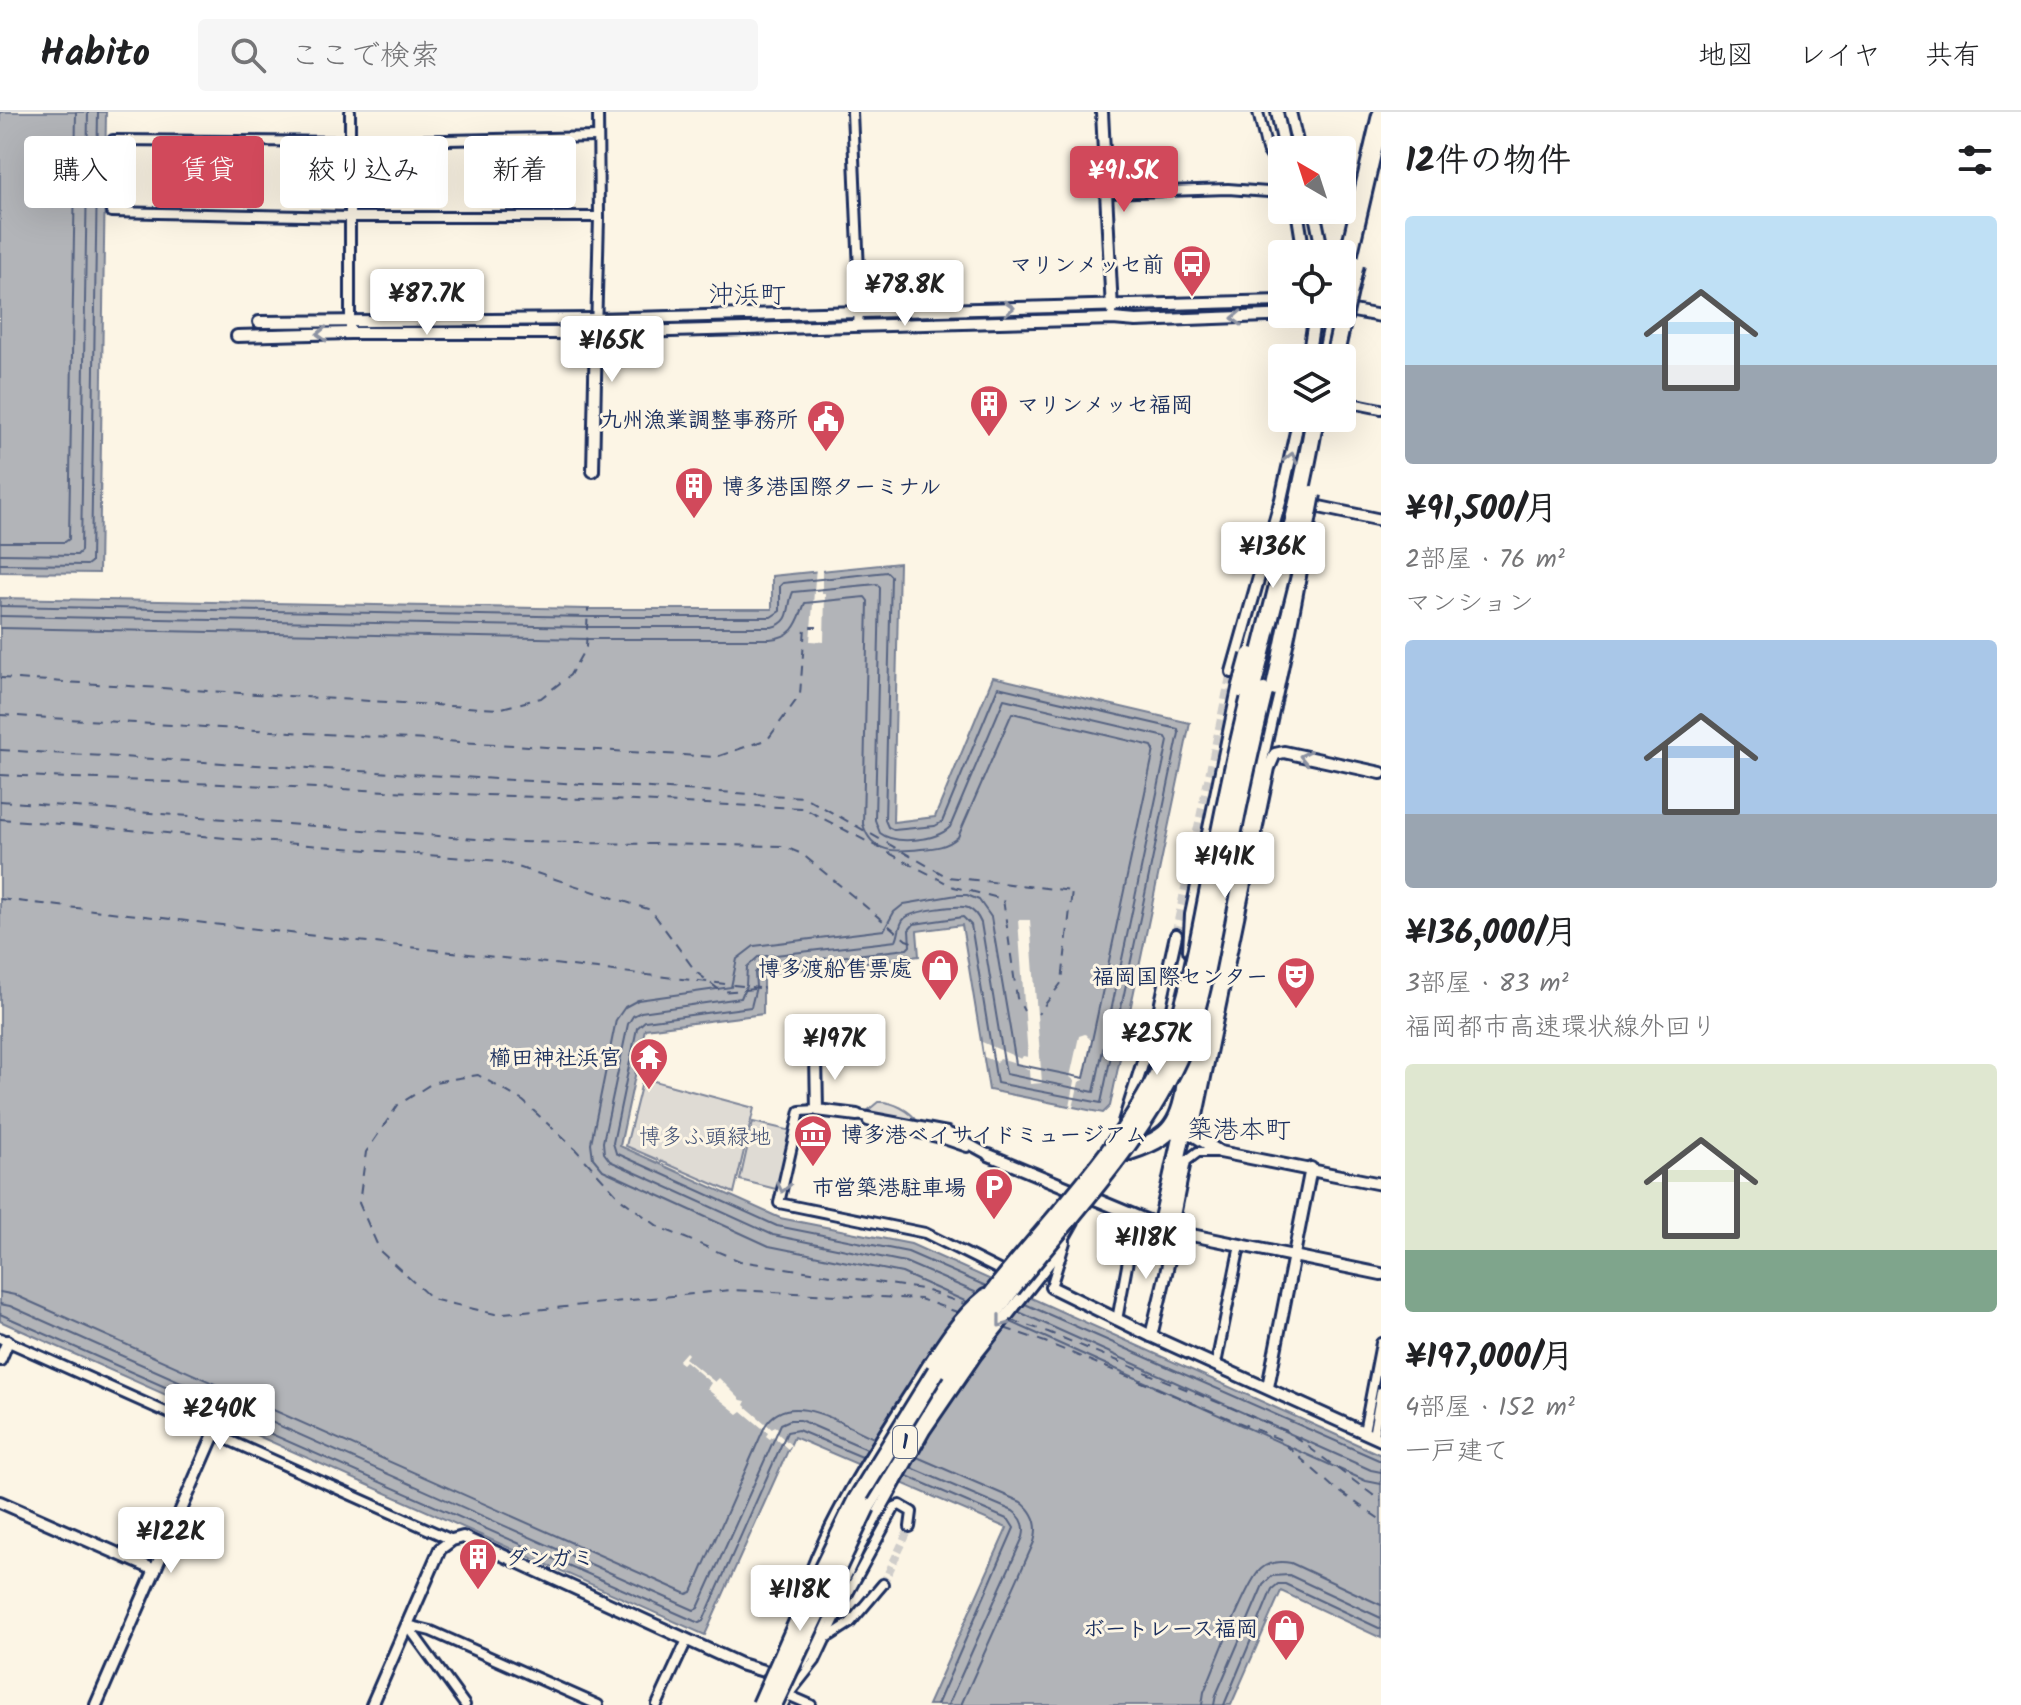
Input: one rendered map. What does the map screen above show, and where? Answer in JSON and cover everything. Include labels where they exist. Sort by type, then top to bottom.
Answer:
[{"type":"highway","points":[[1352,240],[1381,115]]},
{"type":"highway","points":[[1356,259],[1381,127]]},
{"type":"highway","points":[[1356,260],[1381,160]]},
{"type":"highway","points":[[1356,250],[1381,160]]},
{"type":"highway","points":[[1005,1280],[1128,1124],[1172,1040],[1191,973],[1239,741],[1303,488],[1313,432]]},
{"type":"highway","name":"1","points":[[773,1705],[866,1507],[967,1348],[1138,1131],[1157,1101],[1184,1045],[1206,963],[1251,744],[1300,558],[1322,432]]},
{"type":"highway","points":[[1082,1193],[1097,1169],[1117,1155],[1142,1148],[1165,1135],[1177,1118],[1184,1095],[1193,988],[1194,915],[1207,849],[1241,689],[1303,488]]},
{"type":"highway","points":[[1166,1229],[1262,746],[1288,632],[1300,558]]},
{"type":"highway","points":[[1082,1193],[1122,1161],[1159,1151],[1172,1143],[1180,1135],[1191,1098]]},
{"type":"highway","name":"1","points":[[763,1705],[770,1682],[856,1501],[936,1371],[1005,1280]]},
{"type":"street","points":[[350,112],[350,136]]},
{"type":"street","points":[[593,471],[599,217],[598,112]]},
{"type":"street","points":[[852,112],[861,312],[858,326]]},
{"type":"street","points":[[1102,112],[1113,319]]},
{"type":"street","points":[[1258,112],[1268,152]]},
{"type":"street","points":[[1277,112],[1282,136]]},
{"type":"street","points":[[1290,112],[1296,136]]},
{"type":"street","points":[[448,140],[597,137]]},
{"type":"street","points":[[136,140],[280,141]]},
{"type":"street","points":[[1106,193],[1228,189],[1268,192]]},
{"type":"street","points":[[349,208],[350,333]]},
{"type":"street","points":[[111,212],[349,217],[599,217]]},
{"type":"street","points":[[259,322],[595,319],[1268,301]]},
{"type":"street","points":[[1356,314],[1381,316]]},
{"type":"street","points":[[237,336],[596,333],[1268,316]]},
{"type":"street","points":[[1356,404],[1381,409]]},
{"type":"street","points":[[1232,672],[1281,499],[1296,432]]},
{"type":"street","points":[[1281,499],[1306,468],[1313,432]]},
{"type":"street","points":[[1281,499],[1381,520]]},
{"type":"street","points":[[1220,1152],[1193,1135],[1269,768],[1275,754],[1284,752],[1381,773]]},
{"type":"street","points":[[1176,935],[1160,1007],[1121,1131],[1082,1193],[1051,1287],[1151,1336],[1373,1436]]},
{"type":"street","points":[[816,1055],[817,1110]]},
{"type":"street","points":[[1005,1280],[984,1263],[925,1233],[779,1203],[800,1111],[857,1115],[947,1132],[989,1155],[1166,1229],[1381,1274]]},
{"type":"street","points":[[1151,1336],[1171,1252],[1166,1229],[1186,1161],[1198,1152],[1220,1152],[1381,1184]]},
{"type":"street","points":[[1268,1387],[1311,1168]]},
{"type":"street","points":[[372,1705],[440,1549],[452,1540],[463,1537],[666,1628],[707,1650],[754,1669],[767,1672],[778,1668],[812,1568],[865,1467],[952,1327],[974,1304],[1005,1280],[1052,1223],[1082,1193]]},
{"type":"street","points":[[1117,1320],[1136,1217]]},
{"type":"street","points":[[707,1650],[722,1660],[760,1675],[780,1677],[801,1664],[810,1652],[859,1547],[924,1431],[976,1355],[1066,1237]]},
{"type":"street","points":[[1216,1364],[1240,1245]]},
{"type":"street","points":[[0,1360],[4,1340],[452,1540]]},
{"type":"street","points":[[1373,1436],[1381,1343]]},
{"type":"street","points":[[1373,1436],[1381,1392]]},
{"type":"street","points":[[96,1705],[215,1432]]},
{"type":"street","points":[[0,1502],[155,1570]]},
{"type":"street","points":[[783,1705],[815,1661],[895,1507],[900,1505],[912,1512],[910,1527]]},
{"type":"street","points":[[827,1638],[850,1623],[883,1584]]},
{"type":"street","points":[[407,1625],[465,1705]]},
{"type":"street","points":[[407,1625],[431,1631],[598,1705]]},
{"type":"street","points":[[657,1705],[687,1640]]},
{"type":"street","points":[[788,1695],[811,1705]]},
{"type":"green space","name":"博多ふ頭緑地","points":[[643,1078],[754,1108],[734,1193],[626,1146]]},
{"type":"green space","points":[[878,1102],[901,1108],[918,1122],[866,1112]]},
{"type":"green space","points":[[753,1122],[792,1131],[780,1190],[740,1180]]},
{"type":"water","points":[[0,112],[106,112],[106,136],[24,136],[24,208],[105,208],[99,573],[0,572]]},
{"type":"water","points":[[899,563],[893,822],[935,817],[993,677],[1190,723],[1110,1106],[1103,1113],[989,1090],[962,925],[917,931],[919,956],[763,974],[763,1014],[645,1029],[620,1146],[780,1218],[911,1244],[1381,1455],[1381,1638],[1281,1591],[1231,1705],[928,1705],[1007,1528],[794,1437],[705,1635],[0,1321],[0,598],[588,609],[772,609],[772,576]]},
{"type":"pier","points":[[816,567],[822,567],[822,593],[825,593],[824,642],[810,641]]},
{"type":"pier","points":[[1018,920],[1030,920],[1042,1083],[1030,1084],[1029,1070],[1019,1064],[984,1057],[982,1042],[1021,1059],[1028,1057]]},
{"type":"pier","points":[[1085,1034],[1092,1041],[1084,1080],[1079,1082],[1073,1108],[1070,1107],[1075,1081],[1070,1077],[1079,1036]]},
{"type":"pier","points":[[686,1352],[685,1358],[715,1382],[719,1378],[772,1429],[775,1426],[778,1428],[776,1432],[791,1445],[788,1449],[773,1436],[770,1439],[766,1436],[768,1433],[742,1411],[738,1414],[707,1389],[711,1383],[685,1361],[682,1364],[678,1361]]},
{"type":"ferry route","points":[[0,678],[498,709],[541,698],[570,675],[586,647],[588,609]]},
{"type":"ferry route","points":[[0,715],[716,757],[768,739],[800,695],[805,627],[817,627]]},
{"type":"ferry route","points":[[0,750],[804,797],[948,877],[1072,891],[1062,982],[1038,1014]]},
{"type":"ferry route","points":[[0,775],[803,808],[954,887],[1003,899],[1017,998],[1024,1011]]},
{"type":"ferry route","points":[[0,801],[514,842],[783,846],[802,854],[906,940],[918,944]]},
{"type":"ferry route","points":[[0,819],[499,861],[651,910],[696,972],[722,992],[764,988]]},
{"type":"ferry route","points":[[0,899],[759,988]]},
{"type":"ferry route","points":[[960,1313],[920,1299],[731,1290],[495,1314],[432,1299],[380,1251],[359,1203],[366,1152],[398,1105],[434,1082],[478,1075],[523,1101],[575,1149],[621,1199],[659,1227],[740,1261],[922,1289],[967,1305]]},
{"type":"ferry route","points":[[1011,1320],[1048,1332],[1287,1431],[1381,1501]]},
{"type":"ferry route","points":[[1004,1328],[1279,1439],[1333,1487],[1381,1520]]},
{"type":"tunnel","points":[[1176,935],[1232,672]]},
{"type":"tunnel","points":[[883,1584],[910,1527]]},
{"type":"place","name":"マリンメッセ前","points":[[1192,298]]},
{"type":"place","name":"マリンメッセ福岡","points":[[989,438]]},
{"type":"place","name":"九州漁業調整事務所","points":[[826,453]]},
{"type":"place","name":"博多港国際ターミナル","points":[[694,520]]},
{"type":"place","name":"博多渡船售票處","points":[[940,1002]]},
{"type":"place","name":"福岡国際センター","points":[[1296,1010]]},
{"type":"place","name":"櫛田神社浜宮","points":[[649,1091]]},
{"type":"place","name":"博多港ベイサイドミュージアム","points":[[813,1168]]},
{"type":"place","name":"市営築港駐車場","points":[[994,1221]]},
{"type":"place","name":"ダンガミ","points":[[478,1591]]},
{"type":"place","name":"ボートレース福岡","points":[[1286,1662]]},
{"type":"district","name":"沖浜町","points":[[747,294]]},
{"type":"district","name":"築港本町","points":[[1239,1129]]}]
